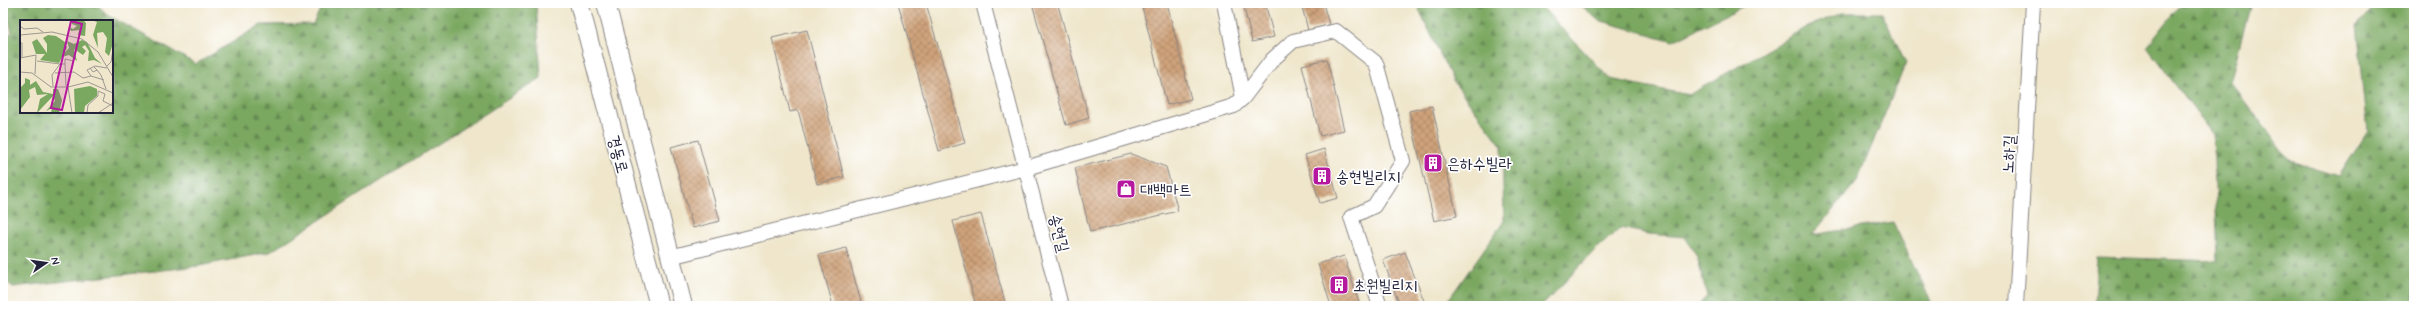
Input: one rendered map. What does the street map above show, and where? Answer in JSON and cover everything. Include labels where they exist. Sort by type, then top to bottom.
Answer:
[{"type":"street","name":"경동로","points":[[579,3],[659,306]]},
{"type":"street","name":"경동로","points":[[606,3],[683,306]]},
{"type":"street","name":"송현길","points":[[983,3],[1060,306]]},
{"type":"street","points":[[1224,3],[1243,98]]},
{"type":"street","name":"노하길","points":[[2016,306],[2033,3]]},
{"type":"street","points":[[670,257],[1026,168],[1234,106],[1243,98],[1272,60],[1294,41],[1336,31],[1376,63],[1403,161],[1374,206],[1351,217],[1380,306]]},
{"type":"green space","points":[[5,3],[95,3],[108,15],[196,64],[261,25],[313,24],[323,3],[536,3],[541,78],[270,252],[199,266],[13,287],[3,279],[3,38],[12,33]]},
{"type":"green space","points":[[1416,3],[1538,3],[1610,79],[1689,95],[1808,26],[1842,13],[1882,13],[1906,63],[1857,181],[1812,235],[1893,222],[1933,306],[1698,306],[1707,296],[1697,256],[1685,237],[1649,234],[1621,228],[1595,250],[1542,306],[1444,306],[1504,221],[1502,146],[1453,81]]},
{"type":"green space","points":[[1578,3],[1750,3],[1673,41],[1598,20]]},
{"type":"green space","points":[[2182,3],[2251,3],[2230,82],[2290,161],[2339,176],[2368,131],[2357,25],[2378,3],[2414,3],[2414,306],[2094,306],[2097,257],[2218,261],[2213,135],[2147,47]]},
{"type":"building","points":[[898,3],[926,3],[965,143],[939,151]]},
{"type":"building","points":[[1032,3],[1063,3],[1058,5],[1089,118],[1066,125]]},
{"type":"building","points":[[1141,3],[1167,3],[1191,99],[1167,105]]},
{"type":"building","points":[[1243,3],[1265,3],[1274,37],[1252,42]]},
{"type":"building","points":[[1301,3],[1323,3],[1329,25],[1308,30]]},
{"type":"building","points":[[807,30],[844,177],[817,184],[798,110],[790,112],[772,38]]},
{"type":"building","points":[[1327,59],[1344,130],[1320,136],[1302,65]]},
{"type":"building","name":"은하수빌라","points":[[1432,106],[1457,216],[1434,221],[1409,111]]},
{"type":"building","points":[[698,140],[720,221],[693,228],[671,147]]},
{"type":"building","name":"송현빌리지","points":[[1324,149],[1338,198],[1320,203],[1305,155]]},
{"type":"building","name":"대백마트","points":[[1131,154],[1166,167],[1178,211],[1090,232],[1075,168]]},
{"type":"building","points":[[981,214],[1006,306],[976,306],[953,221]]},
{"type":"building","points":[[846,248],[862,306],[833,306],[819,255]]},
{"type":"building","points":[[1405,252],[1426,306],[1400,306],[1383,260]]},
{"type":"building","name":"초원빌리지","points":[[1344,256],[1360,306],[1331,306],[1318,264]]},
{"type":"place","name":"은하수빌라","points":[[1433,163]]},
{"type":"place","name":"송현빌리지","points":[[1322,176]]},
{"type":"place","name":"대백마트","points":[[1126,189]]},
{"type":"place","name":"초원빌리지","points":[[1339,285]]}]
